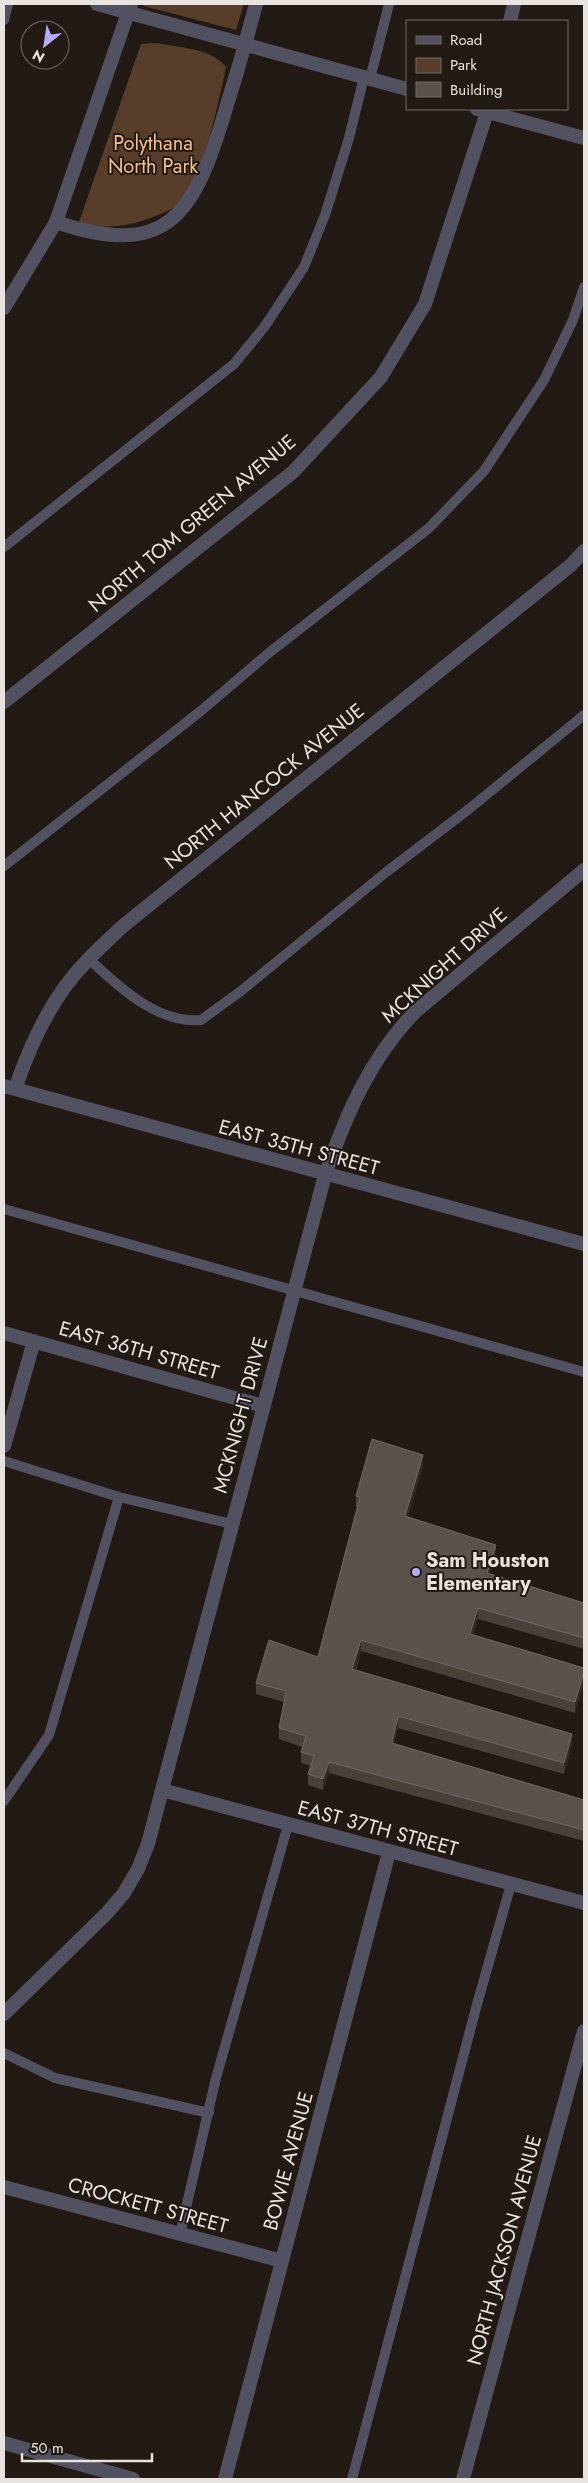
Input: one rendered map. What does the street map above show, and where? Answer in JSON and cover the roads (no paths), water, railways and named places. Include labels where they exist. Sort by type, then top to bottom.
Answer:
[{"type":"street","points":[[98,4],[129,8],[245,44],[406,89]]},
{"type":"street","points":[[56,222],[80,230],[114,236],[135,235],[149,231],[175,216],[186,206],[199,183],[215,144],[256,4]]},
{"type":"street","points":[[510,20],[514,4]]},
{"type":"street","points":[[4,308],[56,222],[129,8]]},
{"type":"street","points":[[484,110],[584,138]]},
{"type":"street","name":"NORTH TOM GREEN AVENUE","points":[[4,702],[292,472],[381,377],[425,304],[484,110]]},
{"type":"street","name":"NORTH HANCOCK AVENUE","points":[[9,1087],[49,1010],[89,959],[123,926],[571,565],[584,551]]},
{"type":"street","name":"MCKNIGHT DRIVE","points":[[4,2014],[107,1914],[124,1893],[138,1869],[148,1844],[325,1175],[357,1093],[378,1057],[398,1029],[474,961],[584,870]]},
{"type":"street","name":"EAST 35TH STREET","points":[[9,1087],[325,1175],[584,1244]]},
{"type":"street","name":"EAST 36TH STREET","points":[[4,1333],[264,1406]]},
{"type":"street","points":[[4,1446],[34,1341]]},
{"type":"street","name":"EAST 37TH STREET","points":[[162,1790],[584,1903]]},
{"type":"street","name":"BOWIE AVENUE","points":[[225,2479],[389,1852]]},
{"type":"street","name":"NORTH JACKSON AVENUE","points":[[463,2479],[584,2030]]},
{"type":"street","name":"CROCKETT STREET","points":[[4,2187],[282,2261]]},
{"type":"street","points":[[4,2443],[133,2479]]},
{"type":"lane","points":[[4,20],[8,4]]},
{"type":"lane","points":[[4,547],[234,364],[264,326],[304,267],[325,215],[389,4]]},
{"type":"lane","points":[[4,866],[202,710],[270,652],[429,528],[484,471],[544,380],[573,320],[584,287]]},
{"type":"lane","points":[[89,959],[125,992],[143,1004],[180,1018],[201,1020],[233,997],[584,715]]},
{"type":"lane","points":[[4,1209],[584,1372]]},
{"type":"lane","points":[[4,1461],[119,1497],[232,1524]]},
{"type":"lane","points":[[4,1801],[49,1735],[119,1497]]},
{"type":"lane","points":[[180,2234],[216,2078],[288,1825]]},
{"type":"lane","points":[[352,2479],[476,2008],[511,1884]]},
{"type":"lane","points":[[4,2053],[55,2078],[209,2113]]},
{"type":"place","name":"Sam Houston Elementary","points":[[416,1572]]},
{"type":"park label","name":"Polythana North Park","points":[[153,154]]}]
